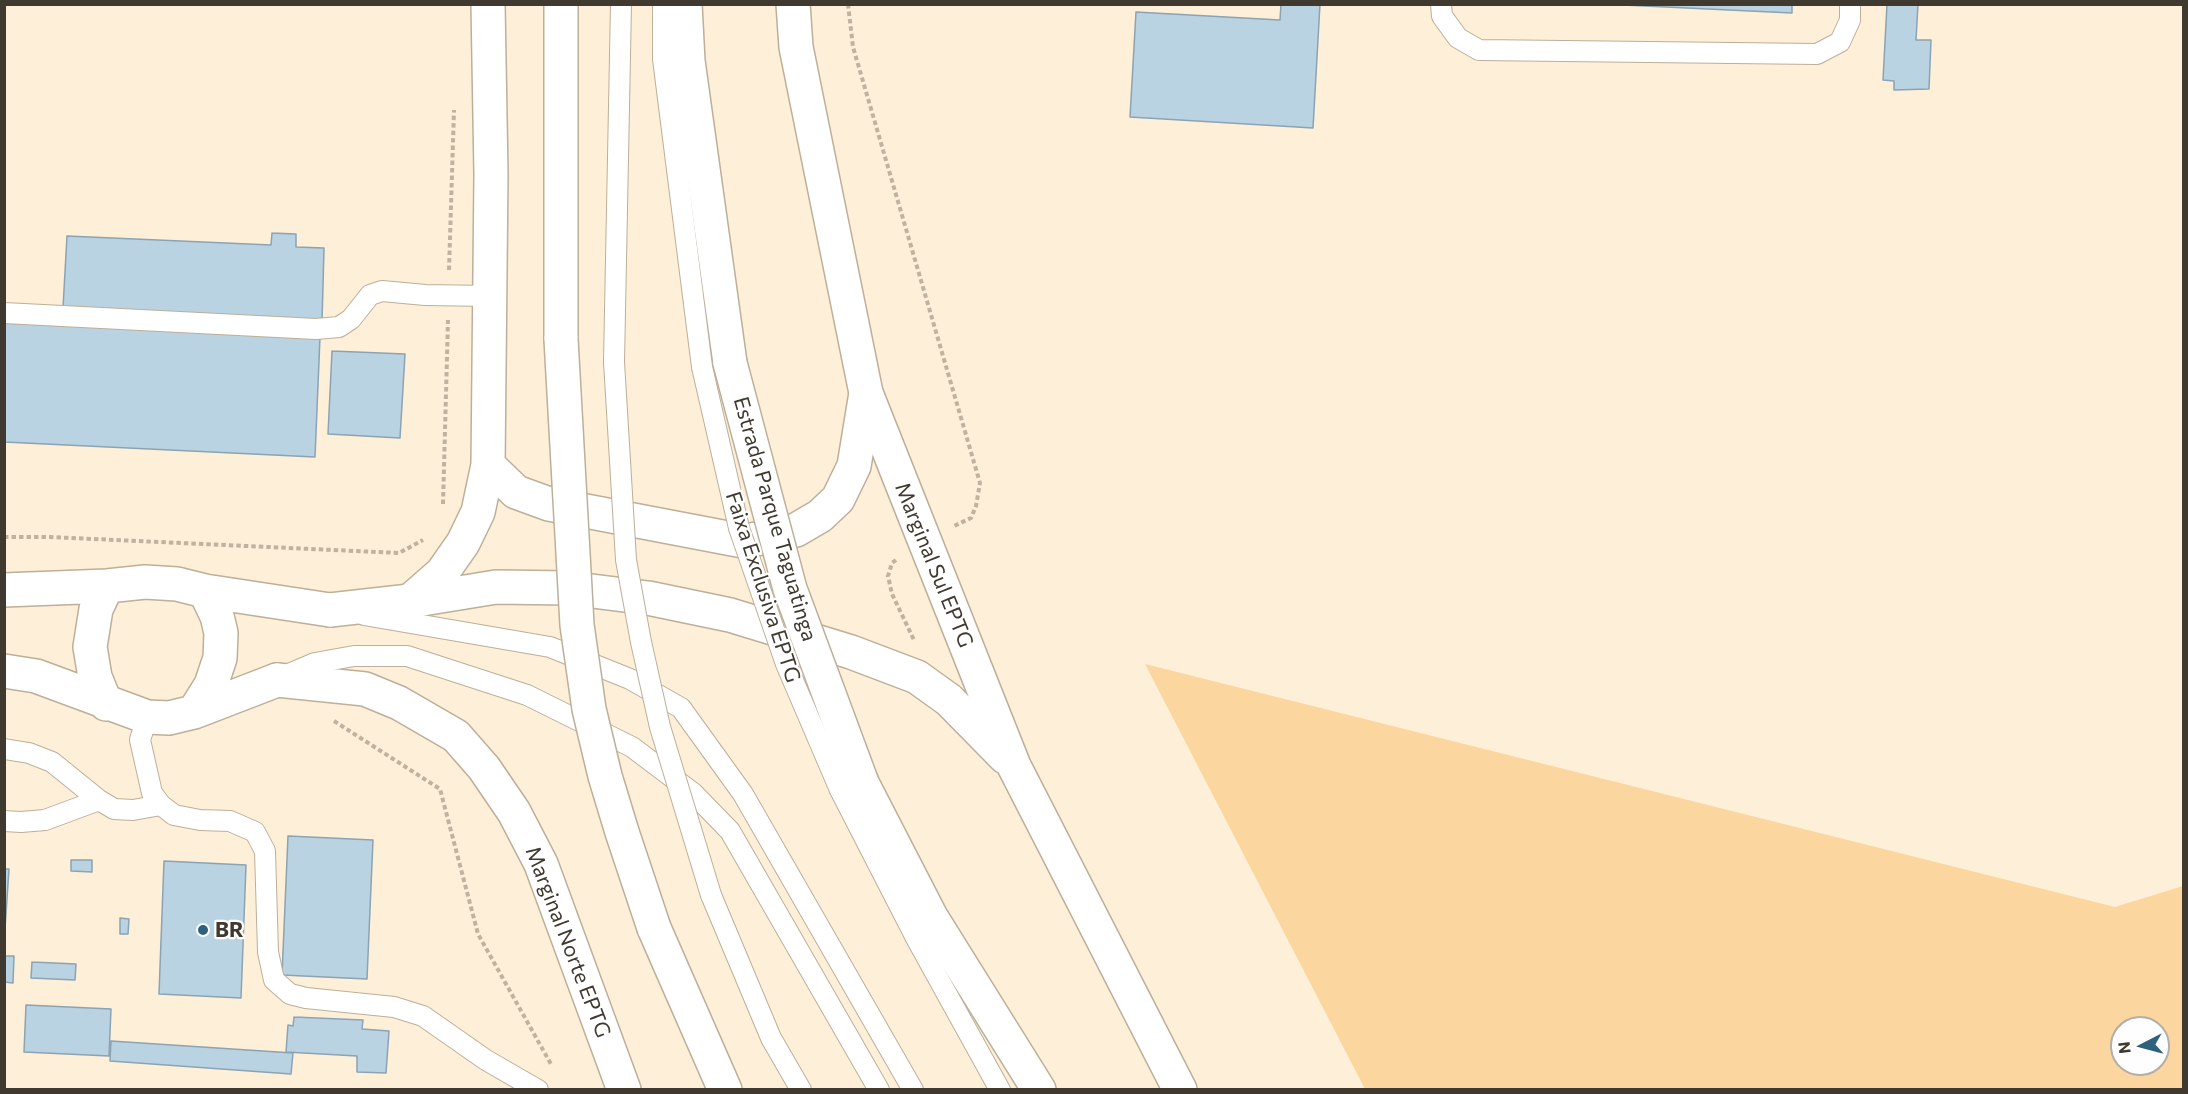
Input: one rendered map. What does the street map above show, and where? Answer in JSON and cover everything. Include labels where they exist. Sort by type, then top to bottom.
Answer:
[{"type":"main road","points":[[410,601],[442,573],[463,543],[478,512],[488,465],[491,174],[488,4]]},
{"type":"main road","points":[[561,4],[561,339],[577,625],[590,709],[605,776],[622,832],[654,928],[725,1089]]},
{"type":"main road","name":"Estrada Parque Taguatinga","points":[[685,4],[688,61],[716,365],[790,589],[851,786],[1039,1089]]},
{"type":"main road","name":"Marginal Sul EPTG","points":[[793,4],[796,47],[866,393],[1014,766],[1180,1089]]},
{"type":"main road","points":[[488,465],[516,492],[549,504],[743,541],[763,538],[796,530],[820,516],[838,499],[854,466],[866,393]]},
{"type":"main road","points":[[4,590],[107,586],[145,582],[177,584],[205,591],[330,610],[410,601],[496,587],[568,588],[648,598],[730,615],[851,652],[917,676],[948,700],[1014,766]]},
{"type":"main road","points":[[106,704],[95,677],[90,647],[96,609],[107,586]]},
{"type":"main road","points":[[4,671],[36,676],[106,704],[147,717],[169,718],[194,712],[211,685],[220,658],[221,633],[218,616],[205,591]]},
{"type":"main road","name":"Marginal Norte EPTG","points":[[194,712],[277,680],[365,689],[399,703],[456,736],[483,768],[514,812],[541,864],[624,1089]]},
{"type":"lane","points":[[621,4],[614,362],[626,560],[660,727],[711,895],[771,1038],[801,1089]]},
{"type":"lane","points":[[663,4],[663,59],[716,365]]},
{"type":"lane","points":[[1441,4],[1442,16],[1458,38],[1479,50],[1817,54],[1840,42],[1850,20],[1850,4]]},
{"type":"lane","points":[[4,313],[316,329],[339,327],[351,319],[370,295],[382,291],[490,296]]},
{"type":"lane","points":[[330,610],[550,647],[630,679],[681,708],[743,794],[913,1089]]},
{"type":"lane","points":[[277,680],[315,663],[354,656],[407,656],[527,695],[632,747],[693,793],[730,831],[879,1089]]},
{"type":"lane","points":[[147,717],[140,740],[152,793],[161,805],[174,815],[200,820],[230,821],[255,832],[265,850],[270,968],[274,980],[290,994],[306,998],[394,1007],[423,1016],[486,1060],[538,1089]]},
{"type":"lane","points":[[4,749],[29,753],[52,762],[99,800],[114,809],[134,810],[161,805]]},
{"type":"lane","points":[[851,786],[917,940],[1000,1089]]},
{"type":"lane","points":[[4,821],[45,820],[99,800]]},
{"type":"path","points":[[443,504],[454,109]]},
{"type":"path","points":[[4,537],[50,537],[399,554],[425,538]]},
{"type":"path","points":[[332,720],[440,789],[478,933],[554,1069]]},
{"type":"shaded area","points":[[1145,664],[2115,907],[2183,886],[2183,1089],[1365,1089]]},
{"type":"building","points":[[1281,4],[1320,4],[1313,128],[1130,117],[1136,12],[1280,20]]},
{"type":"building","points":[[1602,4],[1792,4],[1792,13]]},
{"type":"building","points":[[1887,4],[1918,4],[1916,40],[1931,40],[1929,89],[1894,90],[1894,81],[1883,80]]},
{"type":"building","points":[[272,233],[296,234],[296,247],[324,248],[322,322],[63,308],[67,236],[271,245]]},
{"type":"building","points":[[4,323],[320,337],[315,457],[4,442]]},
{"type":"building","points":[[332,351],[405,354],[400,438],[328,434]]},
{"type":"building","points":[[288,836],[373,840],[367,979],[282,975]]},
{"type":"building","points":[[71,860],[92,860],[92,872],[71,871]]},
{"type":"building","name":"BR","points":[[164,861],[246,865],[241,998],[159,994]]},
{"type":"building","points":[[4,869],[9,869],[4,944]]},
{"type":"building","points":[[120,918],[129,919],[128,934],[120,934]]},
{"type":"building","points":[[4,956],[14,956],[13,983],[4,982]]},
{"type":"building","points":[[32,962],[76,964],[75,980],[31,978]]},
{"type":"building","points":[[26,1005],[111,1009],[109,1056],[24,1052]]},
{"type":"building","points":[[294,1017],[363,1020],[362,1029],[389,1031],[386,1073],[357,1072],[357,1056],[286,1052],[288,1025],[293,1026]]},
{"type":"building","points":[[111,1041],[293,1053],[291,1074],[110,1061]]},
{"type":"place","name":"BR","points":[[203,930]]}]
